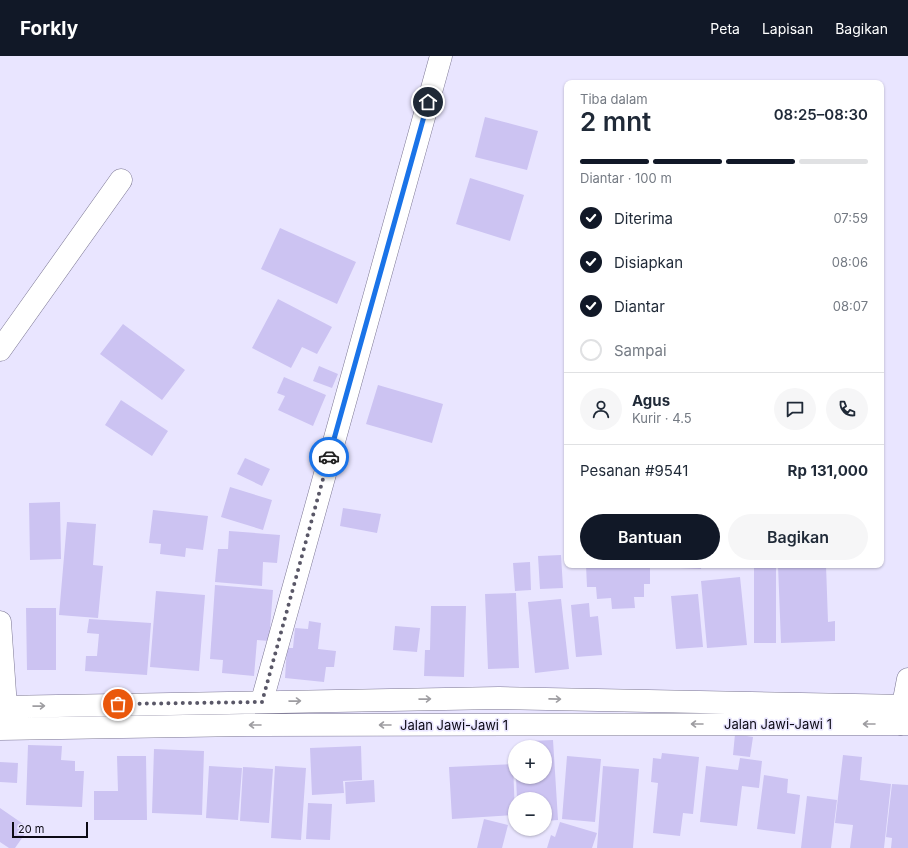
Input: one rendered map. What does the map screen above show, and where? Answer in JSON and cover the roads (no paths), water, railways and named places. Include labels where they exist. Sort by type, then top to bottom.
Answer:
[{"type":"main road","points":[[262,702],[441,56]]},
{"type":"main road","points":[[0,350],[121,180]]},
{"type":"main road","points":[[0,622],[3,707],[499,698],[905,715],[908,679]]},
{"type":"main road","points":[[498,725],[499,698]]},
{"type":"main road","name":"Jalan Jawi-Jawi 1","points":[[0,729],[254,725],[498,725],[905,715]]}]
